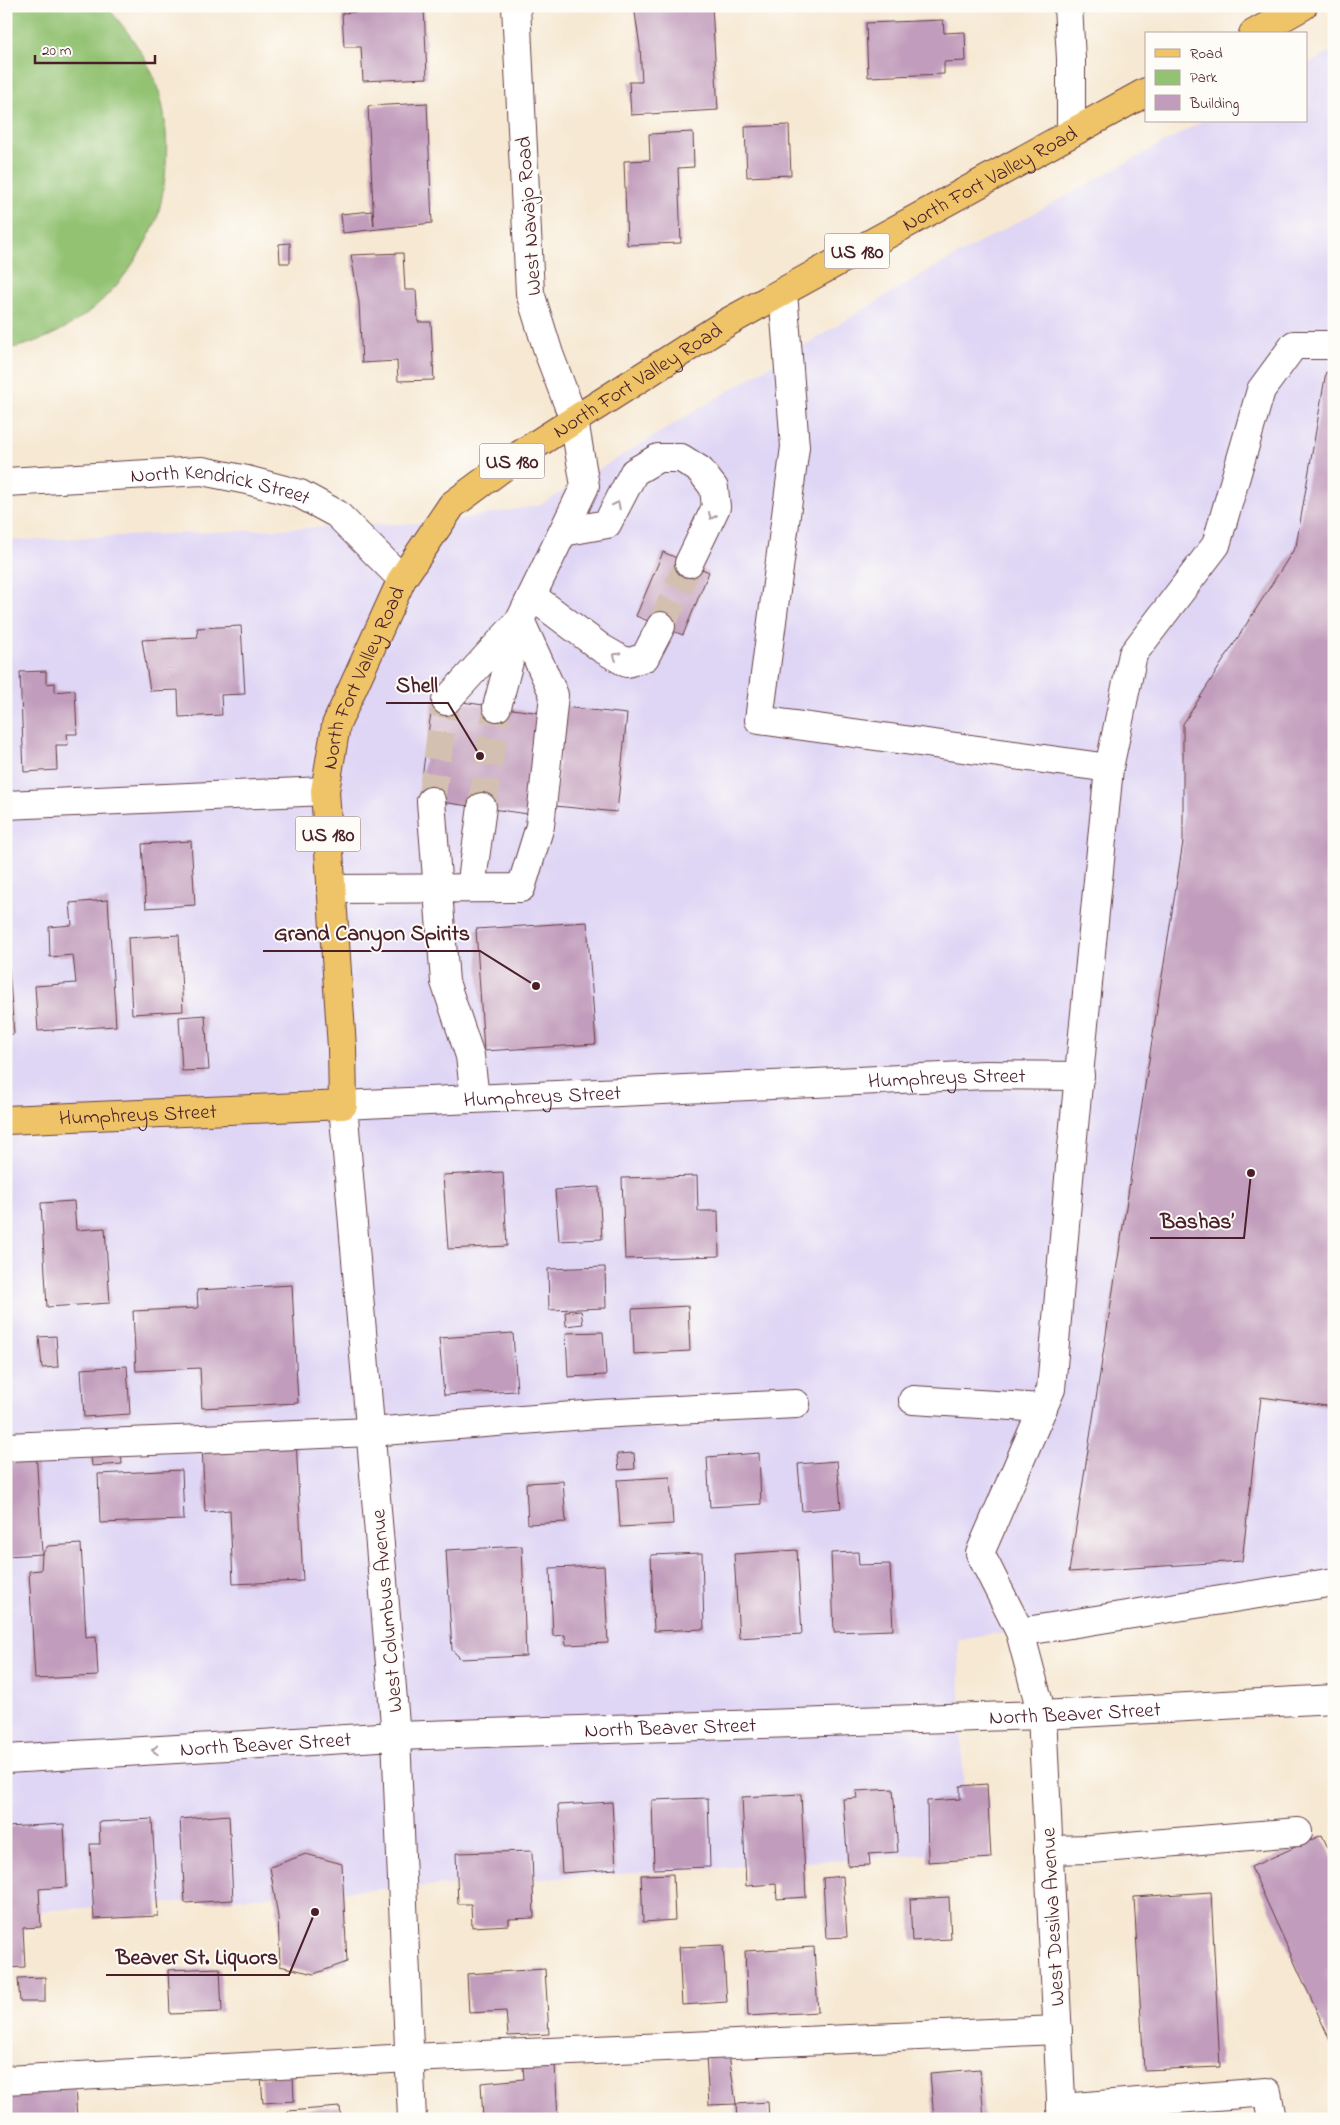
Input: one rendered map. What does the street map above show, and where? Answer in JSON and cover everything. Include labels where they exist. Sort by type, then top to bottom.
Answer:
[{"type":"main road","points":[[1257,32],[1303,6]]},
{"type":"main road","name":"North Fort Valley Road","points":[[343,1105],[342,1048],[325,791],[336,725],[402,579],[452,505],[521,454],[728,322],[1145,93]]},
{"type":"main road","name":"Humphreys Street","points":[[6,1120],[343,1105]]},
{"type":"street","name":"West Navajo Road","points":[[516,6],[530,293],[549,354],[574,420],[585,486],[526,608]]},
{"type":"street","points":[[1068,6],[1071,59],[1071,133]]},
{"type":"street","points":[[783,292],[795,447],[759,720],[1109,768]]},
{"type":"street","points":[[913,1400],[1043,1408],[1051,1389],[1070,1167],[1109,768],[1133,654],[1216,545],[1260,390],[1294,345],[1334,344]]},
{"type":"street","points":[[563,532],[607,524],[634,472],[658,458],[681,458],[700,470],[714,488],[716,507],[689,563]]},
{"type":"street","name":"North Kendrick Street","points":[[6,482],[202,471],[247,480],[300,494],[337,514],[402,579]]},
{"type":"street","points":[[526,608],[626,663],[645,657],[661,626]]},
{"type":"street","points":[[446,701],[526,608]]},
{"type":"street","points":[[497,707],[526,608]]},
{"type":"street","points":[[331,889],[522,888],[540,826],[554,696],[526,608]]},
{"type":"street","points":[[6,805],[325,791]]},
{"type":"street","points":[[431,801],[445,982],[470,1056],[475,1098]]},
{"type":"street","points":[[471,888],[482,808]]},
{"type":"street","name":"Humphreys Street","points":[[343,1105],[985,1075],[1080,1076]]},
{"type":"street","name":"West Columbus Avenue","points":[[343,1105],[396,1736],[412,2119]]},
{"type":"street","points":[[6,1447],[371,1432],[598,1414],[796,1404]]},
{"type":"street","name":"West Desilva Avenue","points":[[1043,1408],[980,1553],[1020,1632],[1042,1715],[1061,2114]]},
{"type":"street","points":[[1020,1632],[1334,1582]]},
{"type":"street","name":"North Beaver Street","points":[[6,1759],[396,1736],[1042,1715],[1334,1699]]},
{"type":"street","points":[[1048,1850],[1092,1849],[1298,1832]]},
{"type":"street","points":[[6,2080],[410,2058],[1058,2030]]},
{"type":"street","points":[[1061,2114],[1268,2092],[1272,2119]]},
{"type":"shaded area","points":[[1334,50],[1334,1582],[958,1639],[966,1852],[6,1913],[6,541],[443,522],[540,505],[917,277],[1201,122],[1308,122],[1308,64]]},
{"type":"green space","points":[[6,6],[106,6],[133,39],[153,76],[162,103],[167,147],[165,176],[157,219],[134,262],[120,281],[88,313],[69,325],[49,336],[28,344],[6,349]]},
{"type":"building","points":[[359,6],[424,6],[427,78],[363,81],[361,47],[344,47],[342,13],[359,12]]},
{"type":"building","points":[[634,6],[712,6],[718,110],[631,115],[629,82],[642,82],[640,47]]},
{"type":"building","points":[[943,20],[944,33],[965,32],[966,61],[944,62],[944,74],[868,77],[866,23]]},
{"type":"building","points":[[427,103],[432,223],[343,233],[341,214],[372,211],[374,226],[368,106]]},
{"type":"building","points":[[789,125],[791,175],[747,177],[745,127]]},
{"type":"building","points":[[693,132],[694,167],[678,168],[681,243],[627,245],[624,161],[650,160],[649,134]]},
{"type":"building","points":[[290,243],[290,263],[280,263],[279,244]]},
{"type":"building","points":[[403,253],[405,290],[416,290],[418,322],[431,322],[434,380],[398,381],[397,361],[362,363],[359,303],[351,255]]},
{"type":"building","points":[[1326,372],[1334,373],[1334,1407],[1261,1397],[1242,1561],[1069,1572],[1183,842],[1183,724],[1296,546]]},
{"type":"building","points":[[663,552],[709,572],[683,635],[636,616]]},
{"type":"building","points":[[241,626],[245,694],[221,695],[222,715],[179,717],[178,690],[150,691],[142,640],[198,637],[197,628]]},
{"type":"building","points":[[46,671],[46,684],[55,683],[55,692],[75,690],[77,734],[67,734],[68,745],[56,745],[57,770],[24,772],[20,672]]},
{"type":"building","points":[[433,698],[541,713],[528,814],[419,799]]},
{"type":"building","points":[[564,707],[627,714],[617,812],[555,806]]},
{"type":"building","points":[[191,841],[195,905],[146,908],[142,844]]},
{"type":"building","points":[[108,900],[116,1026],[38,1031],[35,986],[76,983],[73,955],[50,957],[49,927],[72,925],[70,903]]},
{"type":"building","points":[[587,922],[596,1044],[484,1051],[476,929]]},
{"type":"building","points":[[179,935],[183,1011],[132,1014],[128,938]]},
{"type":"building","points":[[6,969],[9,969],[14,1034],[6,1034]]},
{"type":"building","points":[[205,1015],[209,1070],[182,1071],[179,1017]]},
{"type":"building","points":[[503,1172],[507,1246],[448,1249],[443,1175]]},
{"type":"building","points":[[697,1176],[698,1211],[718,1211],[719,1256],[625,1259],[622,1178]]},
{"type":"building","points":[[599,1187],[602,1239],[559,1241],[555,1190]]},
{"type":"building","points":[[74,1201],[76,1230],[105,1228],[110,1303],[47,1307],[41,1203]]},
{"type":"building","points":[[605,1267],[606,1308],[549,1310],[548,1269]]},
{"type":"building","points":[[292,1285],[298,1403],[202,1408],[200,1368],[136,1371],[133,1311],[198,1308],[197,1290]]},
{"type":"building","points":[[688,1306],[690,1351],[634,1354],[632,1309]]},
{"type":"building","points":[[581,1311],[583,1324],[566,1326],[565,1312]]},
{"type":"building","points":[[603,1332],[606,1375],[568,1377],[566,1333]]},
{"type":"building","points":[[513,1333],[517,1391],[444,1395],[439,1338]]},
{"type":"building","points":[[56,1336],[58,1367],[42,1368],[39,1337]]},
{"type":"building","points":[[127,1366],[130,1414],[84,1417],[81,1369]]},
{"type":"building","points":[[296,1439],[303,1581],[233,1584],[230,1510],[205,1512],[202,1444]]},
{"type":"building","points":[[121,1444],[122,1464],[92,1466],[90,1445]]},
{"type":"building","points":[[36,1449],[42,1554],[6,1556],[6,1451]]},
{"type":"building","points":[[634,1453],[635,1469],[619,1470],[617,1454]]},
{"type":"building","points":[[759,1453],[761,1504],[710,1507],[707,1457]]},
{"type":"building","points":[[837,1461],[841,1508],[802,1511],[798,1464]]},
{"type":"building","points":[[182,1470],[184,1520],[100,1523],[98,1474]]},
{"type":"building","points":[[670,1477],[673,1524],[620,1527],[617,1480]]},
{"type":"building","points":[[563,1481],[566,1522],[528,1524],[526,1483]]},
{"type":"building","points":[[81,1544],[86,1637],[96,1636],[98,1676],[35,1679],[29,1571],[41,1570],[42,1554],[48,1546]]},
{"type":"building","points":[[522,1546],[526,1656],[461,1659],[452,1650],[446,1550]]},
{"type":"building","points":[[797,1550],[802,1634],[739,1638],[734,1554]]},
{"type":"building","points":[[858,1552],[859,1565],[890,1564],[893,1630],[834,1632],[831,1553]]},
{"type":"building","points":[[702,1553],[704,1629],[654,1631],[651,1555]]},
{"type":"building","points":[[604,1566],[608,1643],[566,1645],[565,1635],[553,1636],[550,1568]]},
{"type":"building","points":[[987,1784],[991,1858],[928,1862],[927,1801],[960,1799],[960,1786]]},
{"type":"building","points":[[893,1789],[898,1852],[869,1854],[870,1865],[848,1866],[843,1799],[857,1798],[856,1791]]},
{"type":"building","points":[[801,1794],[806,1897],[777,1899],[776,1884],[746,1886],[742,1797]]},
{"type":"building","points":[[708,1798],[710,1867],[654,1869],[652,1800]]},
{"type":"building","points":[[612,1802],[616,1869],[562,1873],[558,1805]]},
{"type":"building","points":[[229,1815],[233,1900],[185,1903],[180,1819]]},
{"type":"building","points":[[152,1819],[158,1916],[94,1919],[90,1844],[100,1844],[99,1822]]},
{"type":"building","points":[[64,1824],[67,1887],[39,1889],[41,1927],[23,1928],[25,1967],[6,1968],[6,1827]]},
{"type":"building","points":[[1322,1835],[1334,1861],[1334,2049],[1251,1867]]},
{"type":"building","points":[[532,1851],[534,1918],[509,1919],[509,1925],[472,1927],[471,1904],[458,1904],[456,1853]]},
{"type":"building","points":[[306,1854],[342,1864],[347,1962],[314,1974],[280,1966],[278,1917],[270,1867]]},
{"type":"building","points":[[673,1874],[675,1920],[643,1922],[641,1875]]},
{"type":"building","points":[[843,1876],[847,1937],[826,1938],[823,1878]]},
{"type":"building","points":[[1211,1892],[1220,2067],[1144,2070],[1134,1897]]},
{"type":"building","points":[[949,1897],[951,1939],[912,1941],[910,1899]]},
{"type":"building","points":[[723,1945],[727,2002],[682,2005],[679,1947]]},
{"type":"building","points":[[814,1947],[818,2012],[748,2016],[745,1951]]},
{"type":"building","points":[[220,1968],[222,2012],[170,2014],[168,1970]]},
{"type":"building","points":[[545,1969],[549,2034],[508,2036],[506,2011],[469,2013],[467,1974]]},
{"type":"building","points":[[45,1977],[45,2002],[20,2002],[18,1978]]},
{"type":"building","points":[[729,2054],[736,2104],[709,2105],[706,2056]]},
{"type":"building","points":[[555,2064],[558,2119],[483,2119],[481,2083],[524,2079],[523,2067]]},
{"type":"building","points":[[980,2069],[984,2119],[934,2119],[930,2073]]},
{"type":"building","points":[[293,2075],[294,2101],[263,2103],[261,2077]]},
{"type":"building","points":[[75,2085],[77,2119],[6,2119],[6,2089]]},
{"type":"building","points":[[768,2102],[769,2119],[737,2119],[736,2104]]},
{"type":"building","points":[[340,2107],[341,2119],[287,2119],[288,2111]]},
{"type":"tunnel","points":[[661,626],[689,563]]},
{"type":"tunnel","points":[[431,801],[446,701]]},
{"type":"tunnel","points":[[482,807],[497,707]]},
{"type":"place","name":"Shell","points":[[480,756]]},
{"type":"place","name":"Grand Canyon Spirits","points":[[536,986]]},
{"type":"place","name":"Bashas’","points":[[1251,1173]]},
{"type":"place","name":"Beaver St. Liquors","points":[[315,1912]]}]
